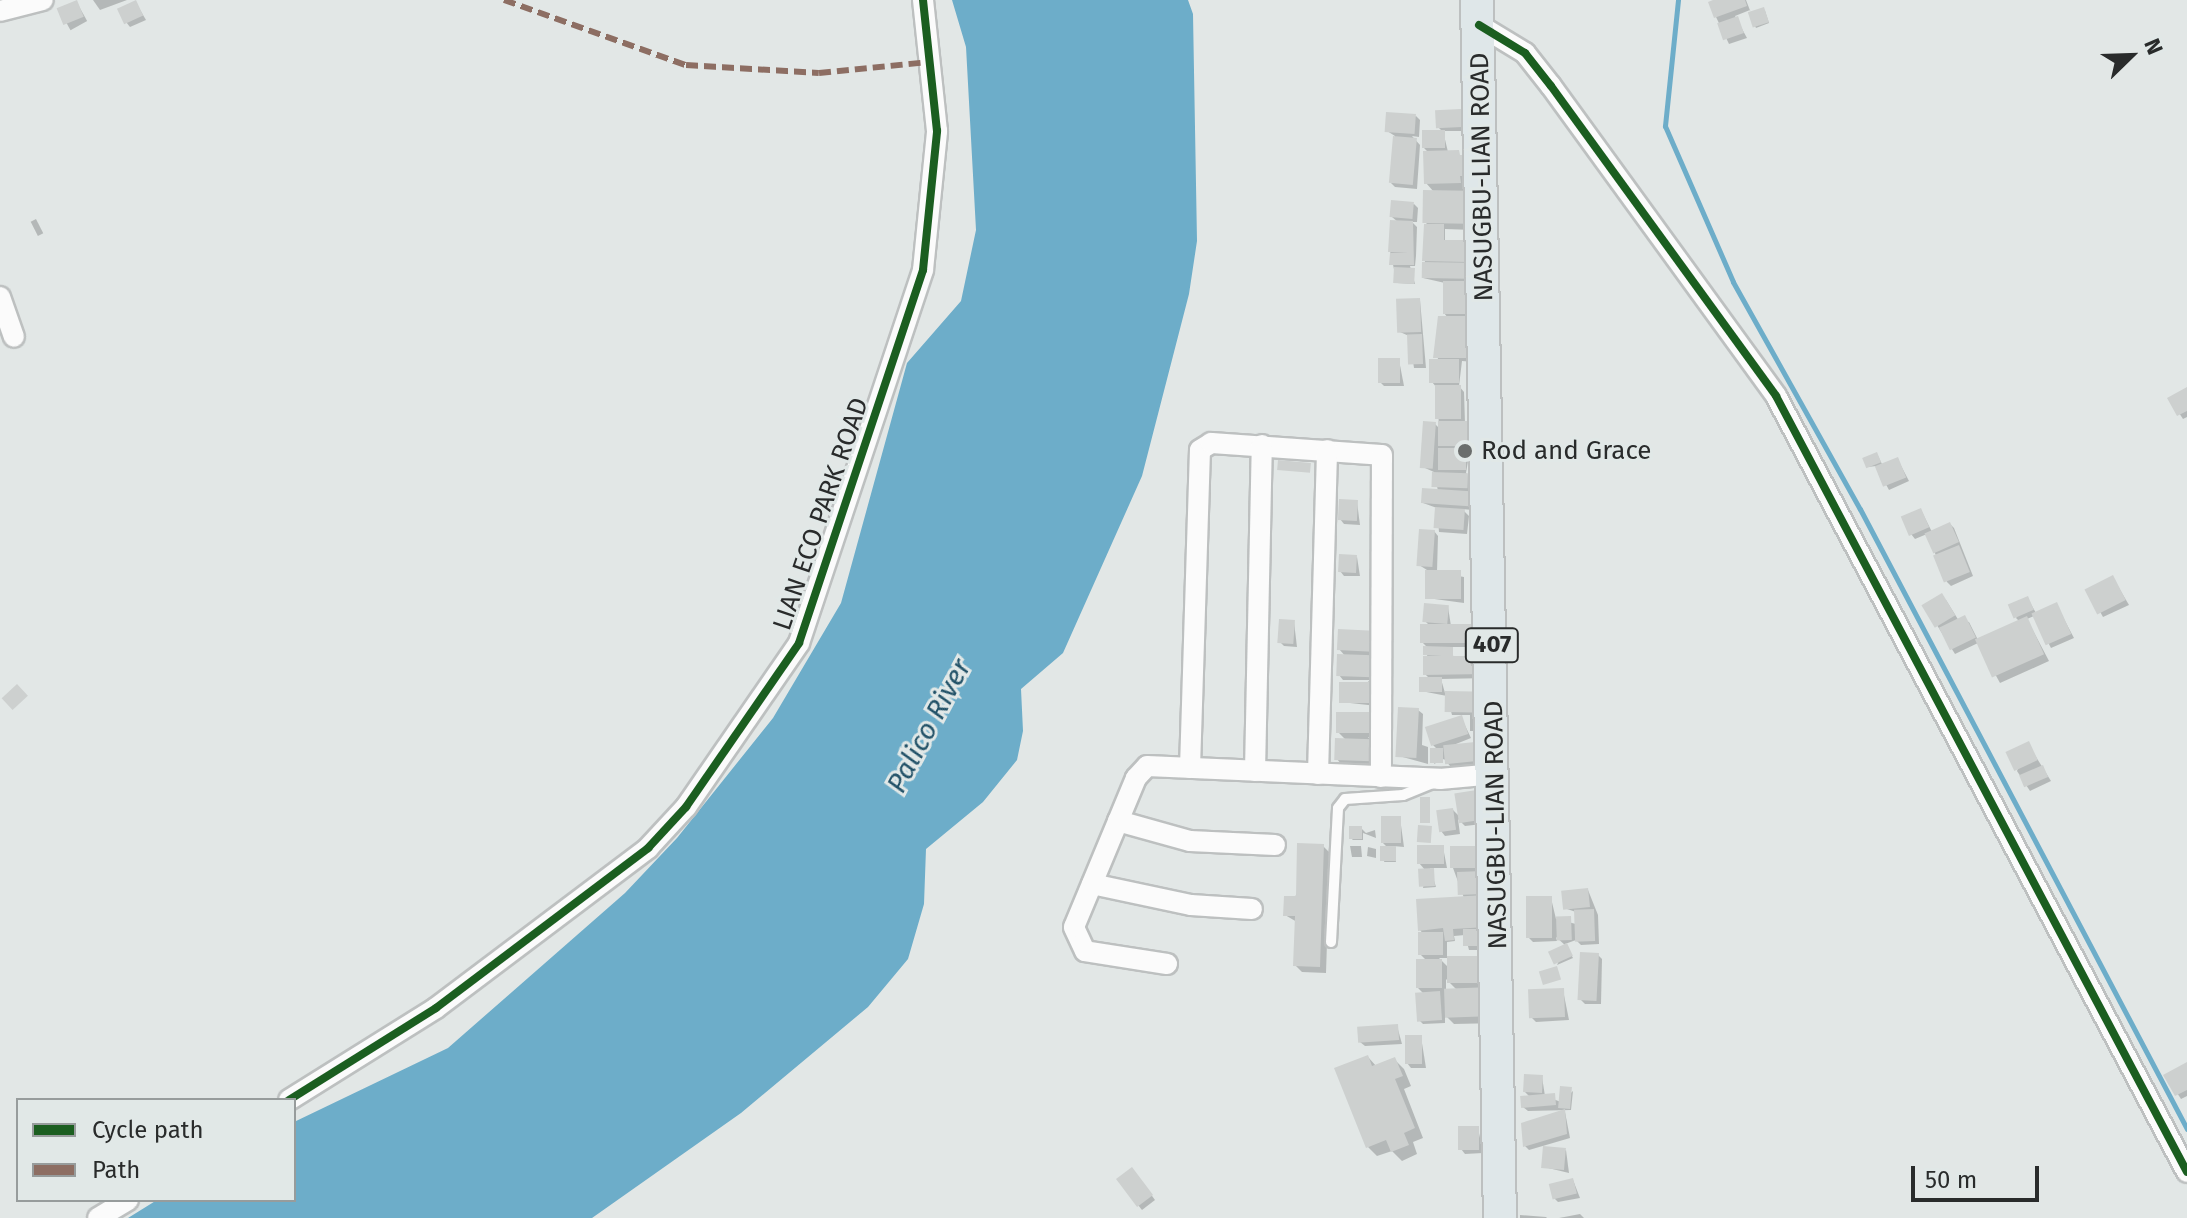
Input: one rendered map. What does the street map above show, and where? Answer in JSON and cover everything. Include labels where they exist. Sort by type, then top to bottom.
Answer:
[{"type":"main road","name":"NASUGBU-LIAN ROAD","points":[[1478,13],[1495,774],[1500,1218]]},
{"type":"street","points":[[0,11],[43,0]]},
{"type":"street","name":"LIAN ECO PARK ROAD","points":[[292,1098],[436,1008],[648,848],[686,807],[799,643],[923,270],[937,131],[923,0]]},
{"type":"street","points":[[1478,13],[1525,53],[1543,75],[1776,396],[2187,1172]]},
{"type":"street","points":[[0,297],[14,337]]},
{"type":"street","points":[[1190,768],[1200,450],[1211,443],[1262,445],[1382,455],[1381,777]]},
{"type":"street","points":[[1255,771],[1262,445]]},
{"type":"street","points":[[1318,774],[1327,450]]},
{"type":"street","points":[[1167,964],[1085,951],[1074,927],[1136,778],[1147,766],[1440,779],[1495,774]]},
{"type":"street","points":[[1118,821],[1190,841],[1275,845]]},
{"type":"street","points":[[1092,884],[1191,905],[1252,909]]},
{"type":"street","points":[[98,1218],[125,1202]]},
{"type":"lane","points":[[1331,942],[1338,808],[1345,799],[1420,792],[1440,779]]},
{"type":"water","name":"Palico River","points":[[952,0],[1188,0],[1193,14],[1197,241],[1189,294],[1142,476],[1063,653],[1021,689],[1023,731],[1017,760],[983,802],[926,849],[924,904],[908,959],[868,1007],[741,1113],[592,1218],[128,1218],[154,1202],[296,1202],[296,1121],[448,1048],[625,893],[677,838],[773,718],[841,603],[907,363],[961,301],[976,230],[966,47]]},
{"type":"building","points":[[77,0],[84,17],[63,25],[57,8]]},
{"type":"building","points":[[136,0],[143,15],[124,24],[117,9]]},
{"type":"building","points":[[1745,0],[1747,6],[1714,18],[1708,2]]},
{"type":"building","points":[[1764,7],[1769,22],[1753,27],[1748,12]]},
{"type":"building","points":[[1738,16],[1744,33],[1723,40],[1717,23]]},
{"type":"building","points":[[1461,109],[1462,127],[1436,128],[1435,110]]},
{"type":"building","points":[[1386,112],[1416,114],[1415,134],[1385,132]]},
{"type":"building","points":[[1422,130],[1445,130],[1445,148],[1422,148]]},
{"type":"building","points":[[1393,136],[1417,138],[1413,185],[1389,183]]},
{"type":"building","points":[[1459,150],[1460,155],[1469,155],[1469,176],[1460,176],[1461,183],[1424,184],[1423,151]]},
{"type":"building","points":[[1423,190],[1467,191],[1466,224],[1422,223]]},
{"type":"building","points":[[1391,200],[1414,202],[1412,219],[1390,217]]},
{"type":"building","points":[[1390,220],[1413,221],[1414,265],[1389,265],[1390,253],[1408,252],[1388,252]]},
{"type":"building","points":[[1424,224],[1444,224],[1444,240],[1467,240],[1467,262],[1422,261]]},
{"type":"building","points":[[1422,262],[1467,263],[1467,279],[1422,278]]},
{"type":"building","points":[[1394,267],[1415,268],[1414,284],[1393,283]]},
{"type":"building","points":[[1443,281],[1470,281],[1470,314],[1443,314]]},
{"type":"building","points":[[1420,298],[1421,332],[1397,333],[1396,299]]},
{"type":"building","points":[[1438,316],[1470,316],[1471,358],[1433,358]]},
{"type":"building","points":[[1422,334],[1423,364],[1408,365],[1407,335]]},
{"type":"building","points":[[1378,358],[1400,358],[1400,383],[1378,383]]},
{"type":"building","points":[[1429,359],[1459,359],[1459,383],[1429,383]]},
{"type":"building","points":[[1435,385],[1461,385],[1461,419],[1435,419]]},
{"type":"building","points":[[2187,387],[2187,411],[2177,416],[2167,398]]},
{"type":"building","points":[[1423,421],[1436,422],[1433,469],[1420,468]]},
{"type":"building","points":[[1438,421],[1474,421],[1474,446],[1438,446]]},
{"type":"building","points":[[1438,448],[1466,448],[1466,470],[1438,470]]},
{"type":"building","points":[[1877,452],[1881,462],[1866,468],[1862,458]]},
{"type":"building","points":[[1898,457],[1906,477],[1883,487],[1875,466]]},
{"type":"building","points":[[1278,460],[1311,463],[1310,473],[1277,470]]},
{"type":"building","points":[[1432,472],[1468,473],[1467,488],[1431,487]]},
{"type":"building","points":[[1422,488],[1470,491],[1469,506],[1421,503]]},
{"type":"building","points":[[1339,499],[1358,500],[1357,521],[1338,520]]},
{"type":"building","points":[[1435,507],[1465,509],[1463,530],[1434,528]]},
{"type":"building","points":[[1921,508],[1929,527],[1909,536],[1901,517]]},
{"type":"building","points":[[1950,522],[1959,542],[1933,553],[1924,533]]},
{"type":"building","points":[[1419,529],[1435,530],[1432,567],[1416,566]]},
{"type":"building","points":[[1959,545],[1970,572],[1944,582],[1933,555]]},
{"type":"building","points":[[1339,554],[1357,555],[1356,573],[1338,572]]},
{"type":"building","points":[[1425,570],[1461,570],[1461,599],[1425,599]]},
{"type":"building","points":[[2113,575],[2126,600],[2097,614],[2084,590]]},
{"type":"building","points":[[1942,593],[1955,615],[1935,628],[1921,605]]},
{"type":"building","points":[[2028,596],[2034,610],[2014,618],[2008,605]]},
{"type":"building","points":[[2057,602],[2071,634],[2046,645],[2031,613]]},
{"type":"building","points":[[1424,603],[1449,605],[1447,624],[1422,622]]},
{"type":"building","points":[[1965,615],[1976,637],[1950,650],[1939,628]]},
{"type":"building","points":[[2027,616],[2044,654],[1992,678],[1975,639]]},
{"type":"building","points":[[1279,619],[1295,620],[1293,644],[1277,643]]},
{"type":"building","points":[[1420,624],[1474,624],[1474,643],[1420,643]]},
{"type":"building","points":[[1338,629],[1373,631],[1372,652],[1337,650]]},
{"type":"building","points":[[1423,646],[1453,647],[1453,656],[1484,656],[1485,674],[1423,675],[1423,656],[1442,655],[1423,655]]},
{"type":"building","points":[[1337,654],[1373,655],[1372,677],[1336,676]]},
{"type":"building","points":[[1419,677],[1442,677],[1442,692],[1419,692]]},
{"type":"building","points":[[1339,682],[1373,682],[1373,703],[1339,703]]},
{"type":"building","points":[[17,684],[28,696],[13,710],[2,698]]},
{"type":"building","points":[[1445,691],[1487,692],[1487,713],[1445,712]]},
{"type":"building","points":[[1398,707],[1419,708],[1416,758],[1395,757]]},
{"type":"building","points":[[1336,712],[1371,712],[1371,733],[1336,733]]},
{"type":"building","points":[[1462,715],[1468,734],[1431,746],[1425,727]]},
{"type":"building","points":[[1335,738],[1372,739],[1371,761],[1334,760]]},
{"type":"building","points":[[2029,741],[2038,760],[2014,771],[2005,752]]},
{"type":"building","points":[[1475,742],[1477,761],[1445,764],[1443,745]]},
{"type":"building","points":[[1430,748],[1443,748],[1443,763],[1430,763]]},
{"type":"building","points":[[2043,765],[2048,777],[2024,787],[2019,775]]},
{"type":"building","points":[[1483,789],[1488,819],[1459,823],[1454,794]]},
{"type":"building","points":[[1420,797],[1430,797],[1430,823],[1420,823]]},
{"type":"building","points":[[1453,808],[1456,830],[1439,832],[1436,810]]},
{"type":"building","points":[[1381,816],[1401,816],[1401,843],[1381,843]]},
{"type":"building","points":[[1418,825],[1432,826],[1431,843],[1417,842]]},
{"type":"building","points":[[1349,826],[1362,826],[1362,839],[1349,839]]},
{"type":"building","points":[[1297,843],[1324,844],[1320,967],[1293,966],[1295,916],[1283,916],[1284,896],[1296,896]]},
{"type":"building","points":[[1417,845],[1444,845],[1444,864],[1417,864]]},
{"type":"building","points":[[1380,846],[1396,846],[1396,861],[1380,861]]},
{"type":"building","points":[[1450,846],[1480,846],[1480,868],[1450,868]]},
{"type":"building","points":[[1434,868],[1435,886],[1419,887],[1418,869]]},
{"type":"building","points":[[1483,871],[1484,894],[1458,895],[1457,872]]},
{"type":"building","points":[[1588,888],[1590,907],[1563,910],[1561,891]]},
{"type":"building","points":[[1485,895],[1487,927],[1453,929],[1454,940],[1445,941],[1443,928],[1418,931],[1416,899]]},
{"type":"building","points":[[1526,896],[1552,896],[1552,938],[1526,938]]},
{"type":"building","points":[[1594,909],[1595,941],[1575,942],[1574,910]]},
{"type":"building","points":[[1571,916],[1572,940],[1557,941],[1556,917]]},
{"type":"building","points":[[1463,929],[1483,929],[1483,946],[1463,946]]},
{"type":"building","points":[[1418,932],[1443,932],[1443,955],[1418,955]]},
{"type":"building","points":[[1567,943],[1573,956],[1554,965],[1548,952]]},
{"type":"building","points":[[1580,952],[1599,953],[1596,1001],[1577,1000]]},
{"type":"building","points":[[1447,956],[1485,956],[1485,983],[1447,983]]},
{"type":"building","points":[[1416,959],[1442,959],[1442,988],[1416,988]]},
{"type":"building","points":[[1557,966],[1561,979],[1543,985],[1539,972]]},
{"type":"building","points":[[1493,987],[1494,1016],[1445,1018],[1444,989]]},
{"type":"building","points":[[1564,988],[1565,1017],[1529,1018],[1528,989]]},
{"type":"building","points":[[1440,991],[1442,1020],[1417,1022],[1415,993]]},
{"type":"building","points":[[1398,1024],[1399,1040],[1358,1043],[1357,1027]]},
{"type":"building","points":[[1405,1035],[1422,1035],[1422,1064],[1405,1064]]},
{"type":"building","points":[[1368,1055],[1372,1066],[1395,1057],[1403,1076],[1395,1079],[1415,1128],[1404,1133],[1409,1145],[1391,1152],[1386,1140],[1366,1148],[1334,1068]]},
{"type":"building","points":[[2187,1062],[2187,1090],[2175,1096],[2163,1075]]},
{"type":"building","points":[[1524,1074],[1543,1075],[1542,1093],[1523,1092]]},
{"type":"building","points":[[1560,1086],[1572,1087],[1570,1109],[1558,1108]]},
{"type":"building","points":[[1555,1093],[1556,1105],[1521,1108],[1520,1096]]},
{"type":"building","points":[[1565,1109],[1567,1134],[1523,1147],[1521,1123]]},
{"type":"building","points":[[1458,1126],[1479,1126],[1479,1150],[1458,1150]]},
{"type":"building","points":[[1543,1146],[1566,1148],[1564,1170],[1541,1168]]},
{"type":"building","points":[[1132,1167],[1153,1195],[1137,1207],[1116,1179]]},
{"type":"building","points":[[1573,1178],[1577,1194],[1553,1200],[1549,1184]]},
{"type":"waterway","points":[[1678,0],[1665,126],[1733,282],[1860,509],[2187,1129]]},
{"type":"marked path","points":[[504,0],[686,65],[819,73],[930,62]]},
{"type":"cycle path","points":[[292,1098],[436,1008],[648,848],[686,807],[799,643],[923,270],[937,131],[923,0]]},
{"type":"cycle path","points":[[1479,25],[1525,53],[1776,396],[2187,1172]]},
{"type":"place","name":"Rod and Grace","points":[[1465,451]]}]
